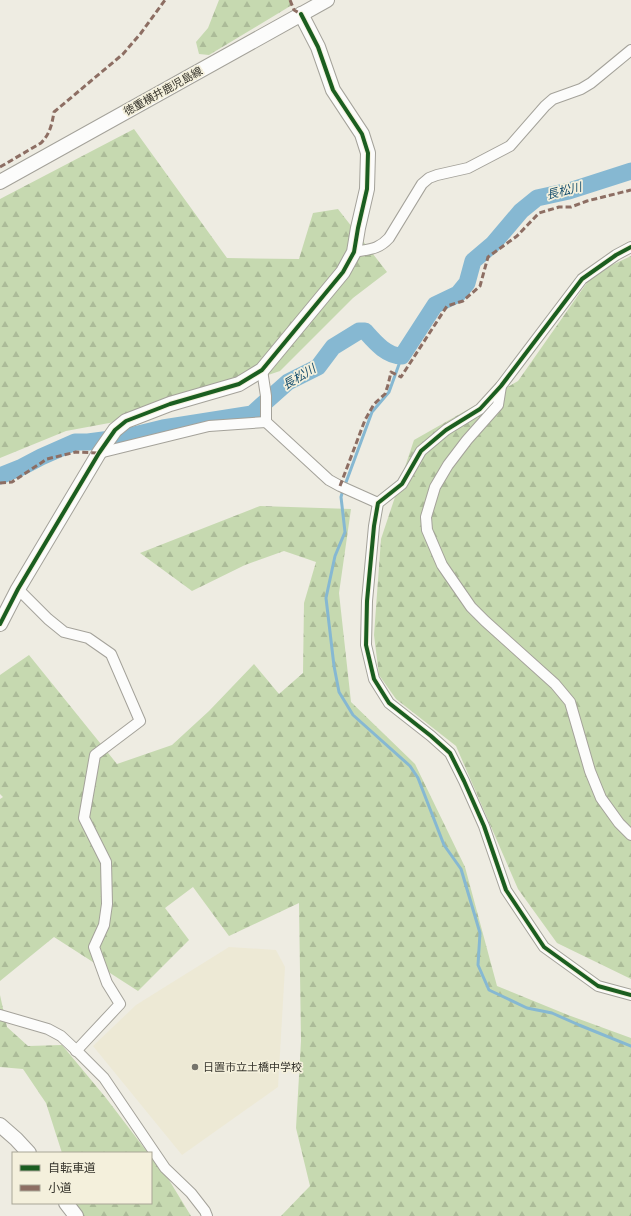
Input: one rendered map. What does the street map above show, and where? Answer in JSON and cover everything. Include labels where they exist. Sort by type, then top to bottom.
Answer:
[{"type":"street","name":"徳重横井鹿児島線","points":[[0,182],[327,0]]},
{"type":"street","points":[[0,624],[18,589],[101,450],[115,430],[126,421],[170,404],[239,384],[262,370],[339,278],[354,252],[366,189],[368,153],[362,134],[332,90],[318,47],[302,14]]},
{"type":"street","points":[[354,252],[377,248],[383,245],[389,238],[422,184],[429,178],[468,168],[510,146],[553,99],[581,89],[591,83],[631,50]]},
{"type":"street","points":[[631,247],[616,255],[582,279],[502,386],[480,409],[446,430],[421,450],[402,484],[378,502],[374,526],[367,601],[366,645],[374,679],[389,703],[450,753],[484,826],[506,890],[544,947],[598,986],[631,995]]},
{"type":"street","points":[[262,370],[266,396],[266,418],[329,480],[378,502]]},
{"type":"street","points":[[502,386],[498,405],[467,440],[448,465],[435,487],[426,517],[427,530],[442,565],[471,607],[555,684],[570,702],[590,770],[601,798],[619,823],[631,835]]},
{"type":"street","points":[[101,450],[210,426],[266,418]]},
{"type":"street","points":[[18,589],[48,619],[64,632],[88,638],[111,654],[140,721],[95,755],[84,818],[106,862],[108,904],[104,925],[94,947],[107,983],[120,1004],[76,1051]]},
{"type":"street","points":[[0,1015],[48,1029],[61,1036],[104,1078],[165,1168],[191,1193],[205,1211],[207,1216]]},
{"type":"street","points":[[0,1125],[28,1152]]},
{"type":"shaded area","name":"日置市立土橋中学校","points":[[229,947],[276,950],[285,967],[278,1087],[182,1155],[93,1046],[136,1005]]},
{"type":"green space","points":[[219,0],[290,0],[292,5],[209,55],[199,54],[196,42],[208,28]]},
{"type":"green space","points":[[134,129],[227,258],[299,259],[313,213],[338,209],[387,272],[353,298],[280,371],[147,416],[66,431],[0,458],[0,199]]},
{"type":"green space","points":[[631,256],[631,979],[557,943],[518,889],[456,746],[396,699],[379,675],[374,635],[381,539],[414,440],[518,381],[593,274]]},
{"type":"green space","points":[[260,506],[351,509],[339,593],[351,702],[415,764],[465,867],[497,986],[568,1015],[631,1038],[631,1216],[281,1216],[310,1186],[296,1128],[301,1041],[299,903],[229,936],[193,887],[165,908],[189,940],[138,991],[54,937],[0,981],[0,799],[3,797],[0,794],[0,675],[29,655],[117,764],[172,745],[209,711],[254,664],[279,694],[303,673],[304,603],[316,562],[284,551],[245,565],[192,591],[140,553]]},
{"type":"green space","points":[[0,995],[7,1027],[28,1046],[62,1045],[106,1098],[147,1152],[62,1152],[46,1103],[23,1069],[0,1067]]},
{"type":"green space","points":[[152,1158],[169,1180],[191,1216],[77,1216],[74,1204],[152,1204]]},
{"type":"waterway","name":"長松川","points":[[0,476],[75,442],[88,442],[126,437],[163,428],[252,414],[288,382],[318,367],[333,347],[359,331],[365,331],[376,343],[391,354],[402,356],[435,305],[458,294],[467,283],[473,261],[493,244],[521,211],[537,198],[569,191],[631,171]]},
{"type":"waterway","points":[[345,485],[372,412],[389,392],[402,356]]},
{"type":"waterway","points":[[343,490],[341,497],[345,532],[335,556],[326,598],[334,666],[339,692],[353,715],[410,766],[418,778],[444,845],[461,869],[480,933],[478,965],[489,990],[527,1008],[552,1013],[631,1046]]},
{"type":"marked path","points":[[0,167],[41,143],[47,136],[50,129],[54,112],[123,54],[141,33],[165,0]]},
{"type":"marked path","points":[[290,0],[294,10],[301,14]]},
{"type":"marked path","points":[[340,486],[365,420],[374,404],[385,394],[391,372],[401,377],[447,306],[463,301],[480,286],[488,257],[517,236],[539,213],[559,207],[571,207],[587,201],[631,190]]},
{"type":"marked path","points":[[0,483],[12,482],[47,459],[76,452],[99,453]]},
{"type":"cycle path","points":[[0,624],[18,589],[99,453],[115,430],[126,421],[170,404],[239,384],[262,370],[343,272],[354,252],[367,189],[368,153],[362,134],[333,90],[318,47],[301,14]]},
{"type":"cycle path","points":[[631,247],[616,255],[582,279],[501,386],[480,409],[446,430],[421,451],[402,484],[378,503],[374,526],[367,601],[366,645],[374,679],[389,703],[450,753],[484,826],[506,890],[544,947],[598,986],[631,995]]},
{"type":"place","name":"日置市立土橋中学校","points":[[195,1067]]}]
